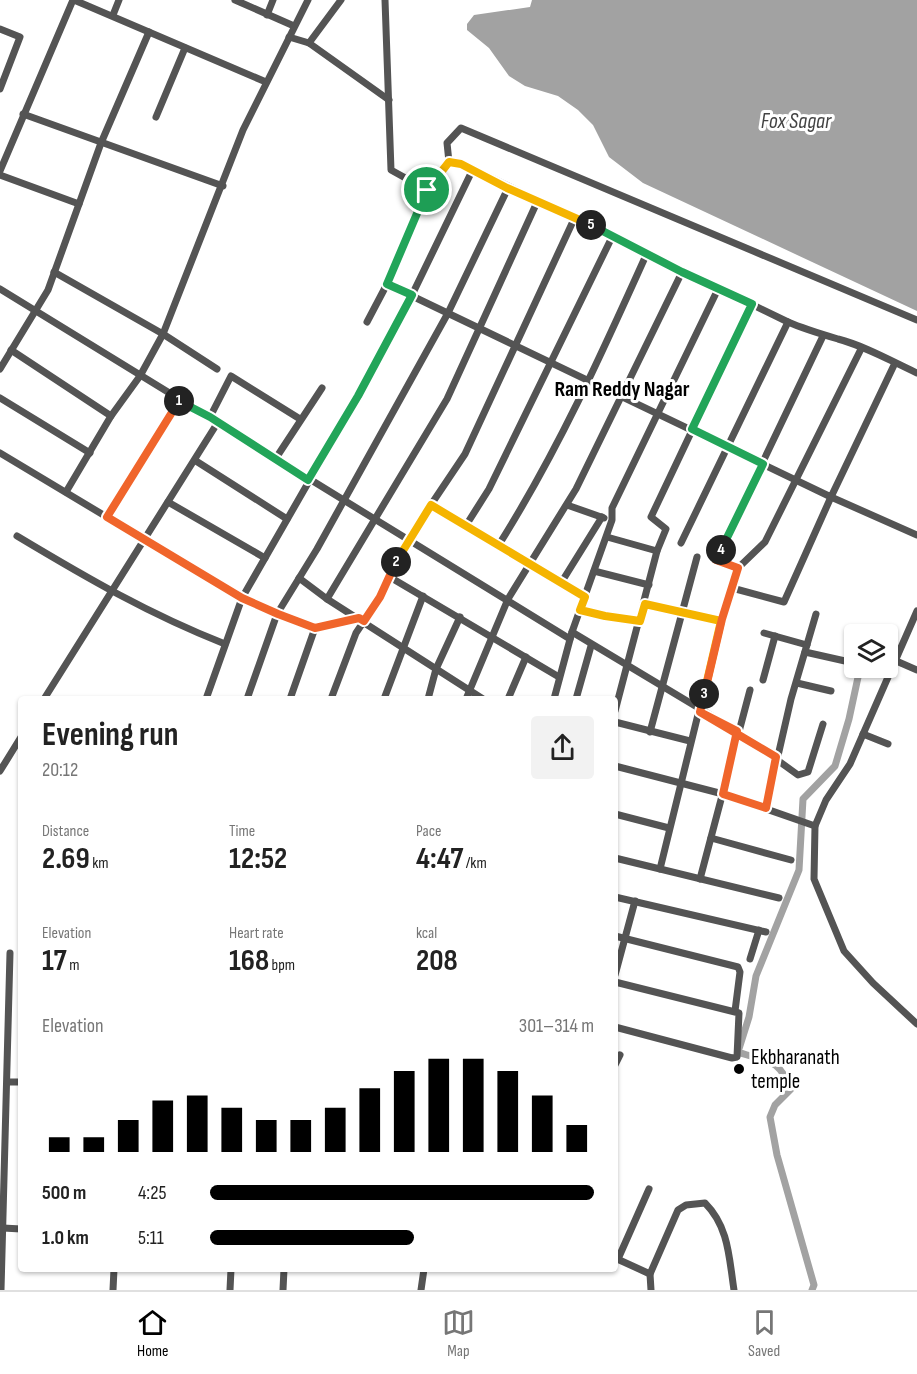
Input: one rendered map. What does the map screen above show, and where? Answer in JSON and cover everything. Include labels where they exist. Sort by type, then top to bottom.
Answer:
[{"type":"street","points":[[80,204],[0,173],[3,158],[73,0],[113,15],[149,33],[266,82]]},
{"type":"street","points":[[113,15],[119,0]]},
{"type":"street","points":[[235,0],[294,26]]},
{"type":"street","points":[[267,15],[273,0]]},
{"type":"street","points":[[66,492],[111,416],[140,376],[163,334],[223,186],[243,130],[308,0]]},
{"type":"street","points":[[309,43],[341,0]]},
{"type":"street","points":[[385,0],[391,170],[427,190]]},
{"type":"street","points":[[0,29],[20,37],[0,89]]},
{"type":"street","points":[[0,369],[37,310],[54,272],[101,143],[149,33]]},
{"type":"street","points":[[289,37],[309,43],[389,100]]},
{"type":"street","points":[[156,117],[185,48]]},
{"type":"street","points":[[23,114],[223,186]]},
{"type":"street","points":[[367,322],[387,284],[427,190],[449,162],[447,143],[461,128],[917,320]]},
{"type":"street","points":[[449,162],[461,164],[507,188],[575,217],[682,272],[788,322],[823,336],[838,339],[917,373]]},
{"type":"street","points":[[207,696],[242,598],[358,396],[412,295],[472,171]]},
{"type":"street","points":[[248,696],[278,614],[345,500],[447,313],[507,188]]},
{"type":"street","points":[[327,599],[447,399],[481,329],[538,200]]},
{"type":"street","points":[[332,696],[361,619],[380,597],[388,576],[408,539],[465,454],[575,217]]},
{"type":"street","points":[[465,526],[489,489],[613,235]]},
{"type":"street","points":[[498,546],[535,488],[589,380],[648,253]]},
{"type":"street","points":[[54,272],[163,334],[217,369]]},
{"type":"street","points":[[467,696],[508,599],[527,564],[567,505],[623,397],[682,272]]},
{"type":"street","points":[[387,284],[589,380],[657,415],[692,429],[831,497],[917,535]]},
{"type":"street","points":[[0,289],[37,310],[179,401],[219,422],[308,480],[571,636],[627,664],[662,685],[700,712],[737,731],[798,775],[805,775],[823,724]]},
{"type":"street","points":[[555,696],[571,636],[607,537],[612,520],[612,507],[718,289]]},
{"type":"street","points":[[618,699],[645,604],[657,551],[666,529],[651,517],[752,304]]},
{"type":"street","points":[[681,543],[788,322]]},
{"type":"street","points":[[738,568],[716,560],[823,336]]},
{"type":"street","points":[[660,869],[721,621],[738,568],[765,542],[794,479],[861,349]]},
{"type":"street","points":[[11,350],[111,416]]},
{"type":"street","points":[[732,588],[784,602],[895,363]]},
{"type":"street","points":[[210,417],[231,376],[300,419]]},
{"type":"street","points":[[276,459],[322,388]]},
{"type":"street","points":[[0,398],[90,453]]},
{"type":"street","points":[[107,517],[179,401]]},
{"type":"street","points":[[46,696],[219,422]]},
{"type":"street","points":[[0,453],[242,598],[315,628],[361,619]]},
{"type":"street","points":[[196,460],[287,519]]},
{"type":"street","points":[[168,502],[265,558]]},
{"type":"street","points":[[431,505],[585,597]]},
{"type":"street","points":[[567,505],[612,520]]},
{"type":"street","points":[[561,583],[602,517]]},
{"type":"street","points":[[17,536],[112,593],[166,621],[225,644]]},
{"type":"street","points":[[607,537],[657,551]]},
{"type":"street","points":[[650,732],[697,557]]},
{"type":"street","points":[[594,571],[649,585]]},
{"type":"street","points":[[388,576],[559,677]]},
{"type":"street","points":[[299,578],[327,599],[479,696]]},
{"type":"street","points":[[385,696],[423,596]]},
{"type":"street","points":[[645,604],[721,621]]},
{"type":"street","points":[[580,610],[640,621]]},
{"type":"street","points":[[898,651],[917,611]]},
{"type":"street","points":[[766,808],[776,757],[816,614]]},
{"type":"street","points":[[429,696],[436,669],[460,617]]},
{"type":"street","points":[[291,696],[315,628]]},
{"type":"street","points":[[764,633],[844,660]]},
{"type":"street","points":[[763,680],[775,636]]},
{"type":"street","points":[[577,696],[591,646]]},
{"type":"street","points":[[509,696],[526,657]]},
{"type":"street","points":[[898,662],[917,670]]},
{"type":"street","points":[[886,678],[850,764],[812,825],[814,879],[844,951],[873,983],[917,1024]]},
{"type":"street","points":[[796,683],[831,691]]},
{"type":"street","points":[[700,879],[737,731],[750,690]]},
{"type":"street","points":[[618,723],[690,741]]},
{"type":"street","points":[[863,734],[888,744]]},
{"type":"street","points":[[0,771],[18,742]]},
{"type":"street","points":[[618,767],[723,794],[812,825]]},
{"type":"street","points":[[618,815],[669,828]]},
{"type":"street","points":[[711,838],[791,860]]},
{"type":"street","points":[[618,859],[779,898]]},
{"type":"street","points":[[618,898],[762,931],[750,959]]},
{"type":"street","points":[[618,964],[635,901]]},
{"type":"street","points":[[618,937],[738,967],[740,972],[735,1011]]},
{"type":"street","points":[[1,1290],[10,953]]},
{"type":"street","points":[[618,983],[735,1011],[741,1015],[735,1059],[618,1028]]},
{"type":"street","points":[[0,1044],[9,1040]]},
{"type":"street","points":[[618,1059],[620,1055]]},
{"type":"street","points":[[8,1082],[18,1082]]},
{"type":"street","points":[[0,1121],[5,1129]]},
{"type":"street","points":[[618,1254],[649,1189]]},
{"type":"street","points":[[651,1290],[650,1274],[678,1210],[686,1205],[705,1203],[715,1213],[725,1233],[734,1290]]},
{"type":"street","points":[[3,1228],[18,1229]]},
{"type":"street","points":[[618,1259],[650,1274]]},
{"type":"street","points":[[113,1290],[114,1272]]},
{"type":"street","points":[[230,1290],[231,1272]]},
{"type":"street","points":[[283,1290],[284,1272]]},
{"type":"street","points":[[421,1290],[424,1272]]},
{"type":"water","name":"Fox Sagar","points":[[532,0],[917,0],[917,311],[643,183],[609,157],[593,125],[578,110],[558,96],[525,86],[509,76],[489,48],[467,30],[467,24],[474,15],[530,7]]},
{"type":"waterway","points":[[812,1290],[814,1285],[777,1155],[770,1117],[775,1105],[791,1089],[781,1071],[771,1062],[738,1052],[749,1017],[756,976],[799,870],[803,799],[835,766],[858,678]]},
{"type":"place","name":"Ekbharanath temple","points":[[739,1069]]},
{"type":"district","name":"Ram Reddy Nagar","points":[[622,389]]},
{"type":"route","points":[[427,190],[387,284],[412,295],[358,396],[308,480],[210,417],[179,401],[107,517],[242,598],[315,628],[359,618],[364,621],[380,597],[388,576],[408,539],[431,505],[585,597],[580,610],[640,621],[645,604],[721,621],[700,712],[737,731],[723,794],[766,808],[776,757],[737,731],[700,712],[709,671],[721,621],[738,568],[716,560],[763,464],[692,429],[752,304],[461,164],[449,162],[427,190]]}]
